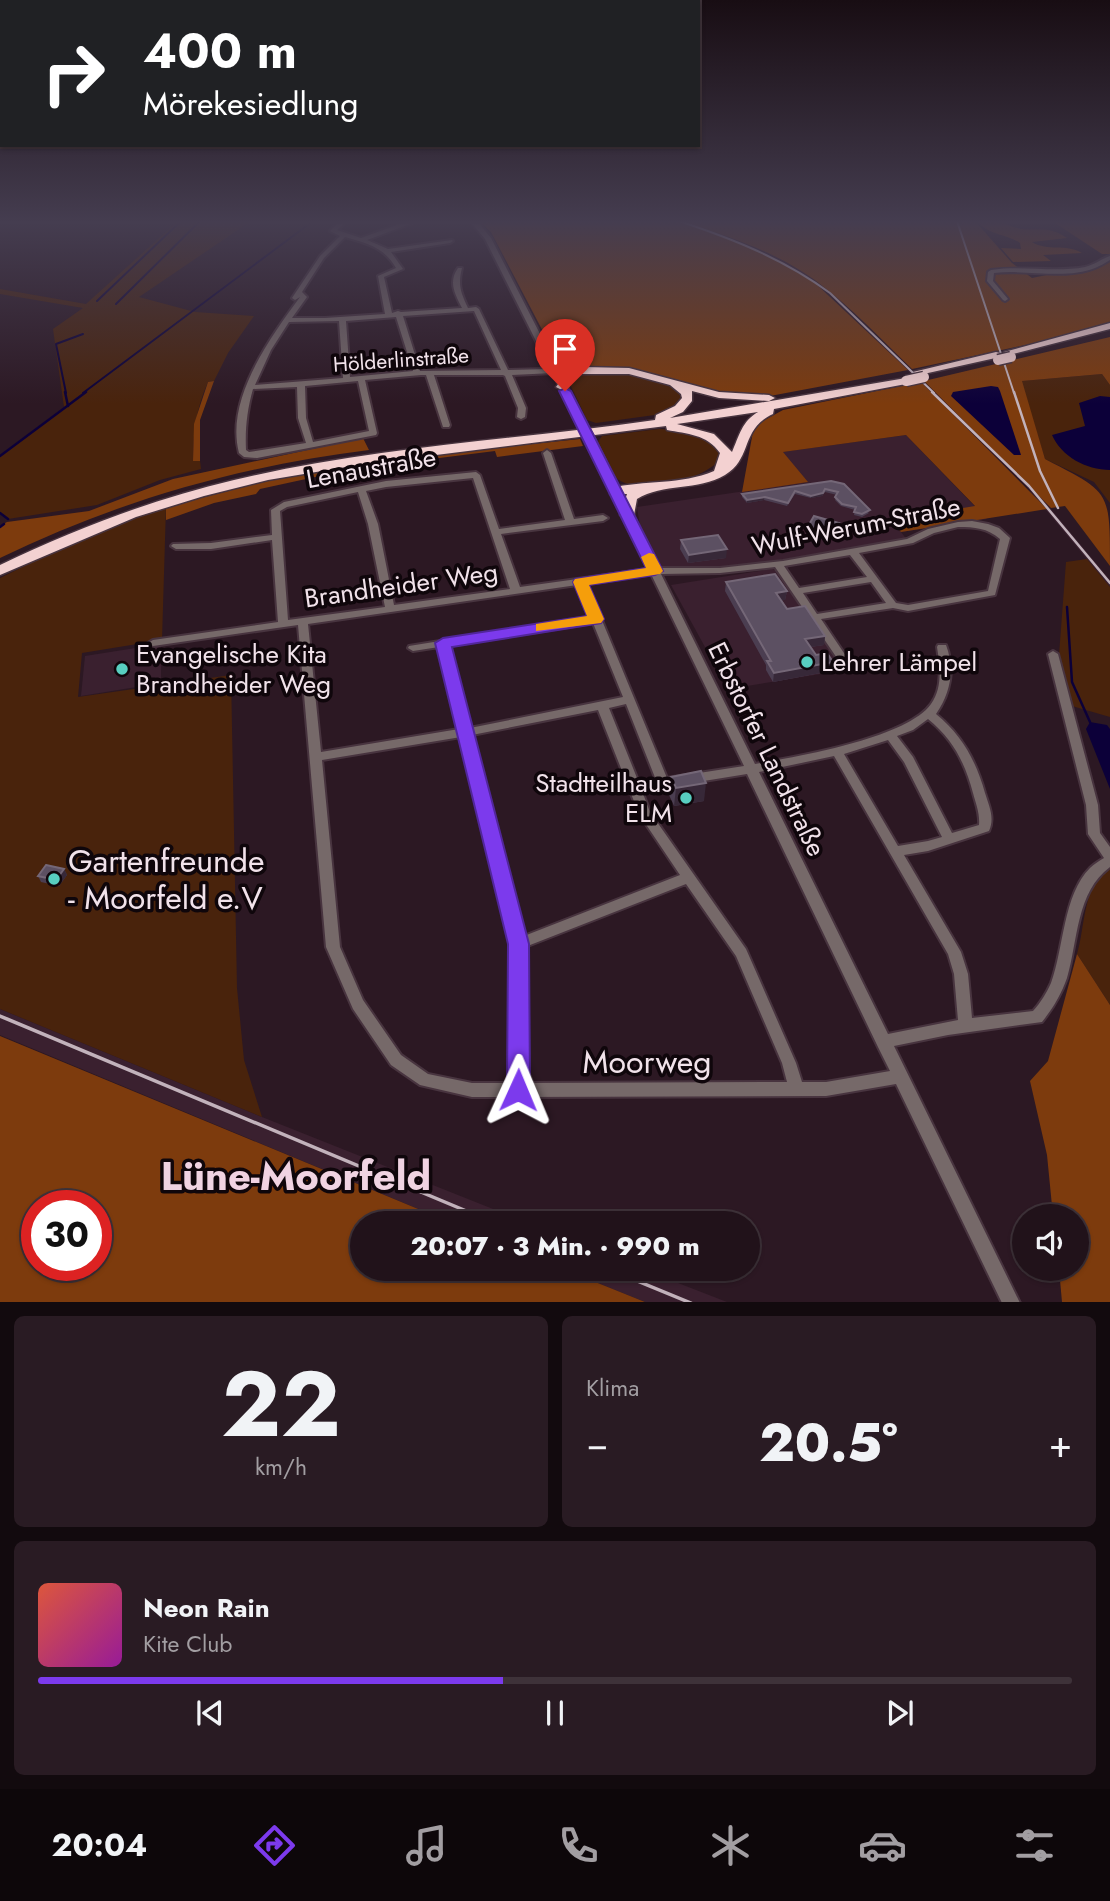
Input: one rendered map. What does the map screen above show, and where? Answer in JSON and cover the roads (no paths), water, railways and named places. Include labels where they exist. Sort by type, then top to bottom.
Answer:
[{"type":"highway","points":[[1010,355],[1110,326]]},
{"type":"highway","points":[[0,571],[105,524],[240,482],[358,461],[624,429],[791,403],[1110,331]]},
{"type":"highway","points":[[562,387],[570,375],[589,369]]},
{"type":"highway","points":[[554,370],[629,371],[719,395],[745,398],[813,393]]},
{"type":"highway","points":[[0,564],[118,513],[257,472],[357,456],[658,419],[903,378]]},
{"type":"highway","points":[[658,419],[679,409],[688,399],[682,387],[668,380]]},
{"type":"highway","points":[[615,491],[700,480],[717,473],[732,464],[749,423],[764,413],[791,403]]},
{"type":"highway","points":[[624,429],[675,428],[709,435],[723,446],[726,453],[717,473]]},
{"type":"highway","points":[[627,515],[631,497],[649,487]]},
{"type":"street","points":[[306,282],[291,303],[297,307],[267,349],[250,387],[241,427],[242,451],[247,455],[373,433],[361,379]]},
{"type":"street","points":[[383,282],[417,373]]},
{"type":"street","points":[[456,282],[465,308]]},
{"type":"street","name":"Erbstorfer Landstraße","points":[[510,282],[590,438],[1010,1302]]},
{"type":"street","points":[[991,282],[1004,299]]},
{"type":"street","points":[[287,320],[342,319],[393,313],[476,309],[522,408],[520,417]]},
{"type":"street","points":[[342,319],[346,337],[343,360],[347,381]]},
{"type":"street","name":"Hölderlinstraße","points":[[250,387],[301,386],[429,372],[507,374],[554,370]]},
{"type":"street","points":[[429,372],[446,425]]},
{"type":"street","points":[[301,386],[302,418],[310,444]]},
{"type":"street","points":[[547,453],[570,522]]},
{"type":"street","name":"Lenaustraße","points":[[276,537],[275,510],[361,489],[476,475],[497,532]]},
{"type":"street","points":[[361,489],[373,524],[390,609]]},
{"type":"street","points":[[516,591],[497,532],[603,518]]},
{"type":"street","name":"Wulf-Werum-Straße","points":[[655,571],[706,574],[779,566],[910,541],[920,532],[982,525],[998,531],[1006,542],[992,593],[908,608],[893,605]]},
{"type":"street","points":[[176,546],[211,546],[276,537],[284,625]]},
{"type":"street","points":[[815,617],[893,605],[852,551]]},
{"type":"street","points":[[779,566],[845,662]]},
{"type":"street","name":"Brandheider Weg","points":[[153,643],[655,571]]},
{"type":"street","points":[[797,592],[874,579]]},
{"type":"street","points":[[581,582],[663,782]]},
{"type":"street","points":[[413,648],[596,619]]},
{"type":"street","name":"Moorweg","points":[[303,622],[330,929],[334,947],[358,1004],[396,1060],[418,1077],[466,1090],[518,1090],[796,1089],[846,1087],[900,1076]]},
{"type":"street","points":[[443,643],[518,944],[518,1090]]},
{"type":"street","points":[[634,788],[837,752],[890,735],[929,714],[942,695],[946,679],[942,647]]},
{"type":"street","points":[[883,1042],[966,1026],[1028,1020],[1037,1017],[1050,1005],[1085,885],[1099,865],[1110,859],[1094,834],[1092,805],[1053,654]]},
{"type":"street","points":[[315,757],[466,732],[629,700]]},
{"type":"street","points":[[602,705],[645,814],[741,953],[789,1063],[796,1089]]},
{"type":"street","points":[[896,851],[985,828],[986,822],[967,755],[950,731],[929,714]]},
{"type":"street","points":[[890,735],[906,755],[949,839]]},
{"type":"street","points":[[837,752],[957,960],[966,1026]]},
{"type":"street","points":[[518,944],[690,877]]},
{"type":"waterway","points":[[97,301],[117,282]]},
{"type":"waterway","points":[[116,304],[139,282]]},
{"type":"waterway","points":[[83,393],[232,282]]},
{"type":"waterway","points":[[66,393],[56,344],[83,334]]},
{"type":"waterway","points":[[65,392],[68,405]]},
{"type":"waterway","points":[[68,405],[86,392]]},
{"type":"waterway","points":[[0,456],[68,405]]},
{"type":"waterway","points":[[0,513],[8,519]]},
{"type":"waterway","points":[[0,527],[4,524]]},
{"type":"waterway","points":[[1067,607],[1072,682],[1090,722]]},
{"type":"railway","points":[[814,282],[830,293],[934,393]]},
{"type":"railway","points":[[977,282],[1014,393]]},
{"type":"railway","points":[[932,392],[1029,486],[1110,583]]},
{"type":"railway","points":[[1014,392],[1040,471],[1058,508]]},
{"type":"railway","points":[[0,1016],[466,1211]]},
{"type":"railway","points":[[637,1281],[689,1302]]},
{"type":"place","name":"Lehrer Lämpel","points":[[807,662]]},
{"type":"place","name":"Evangelische Kita Brandheider Weg","points":[[122,669]]},
{"type":"place","name":"Stadtteilhaus ELM","points":[[686,798]]},
{"type":"place","name":"Gartenfreunde - Moorfeld e.V","points":[[54,879]]},
{"type":"district","name":"Lüne-Moorfeld","points":[[296,1176]]}]
